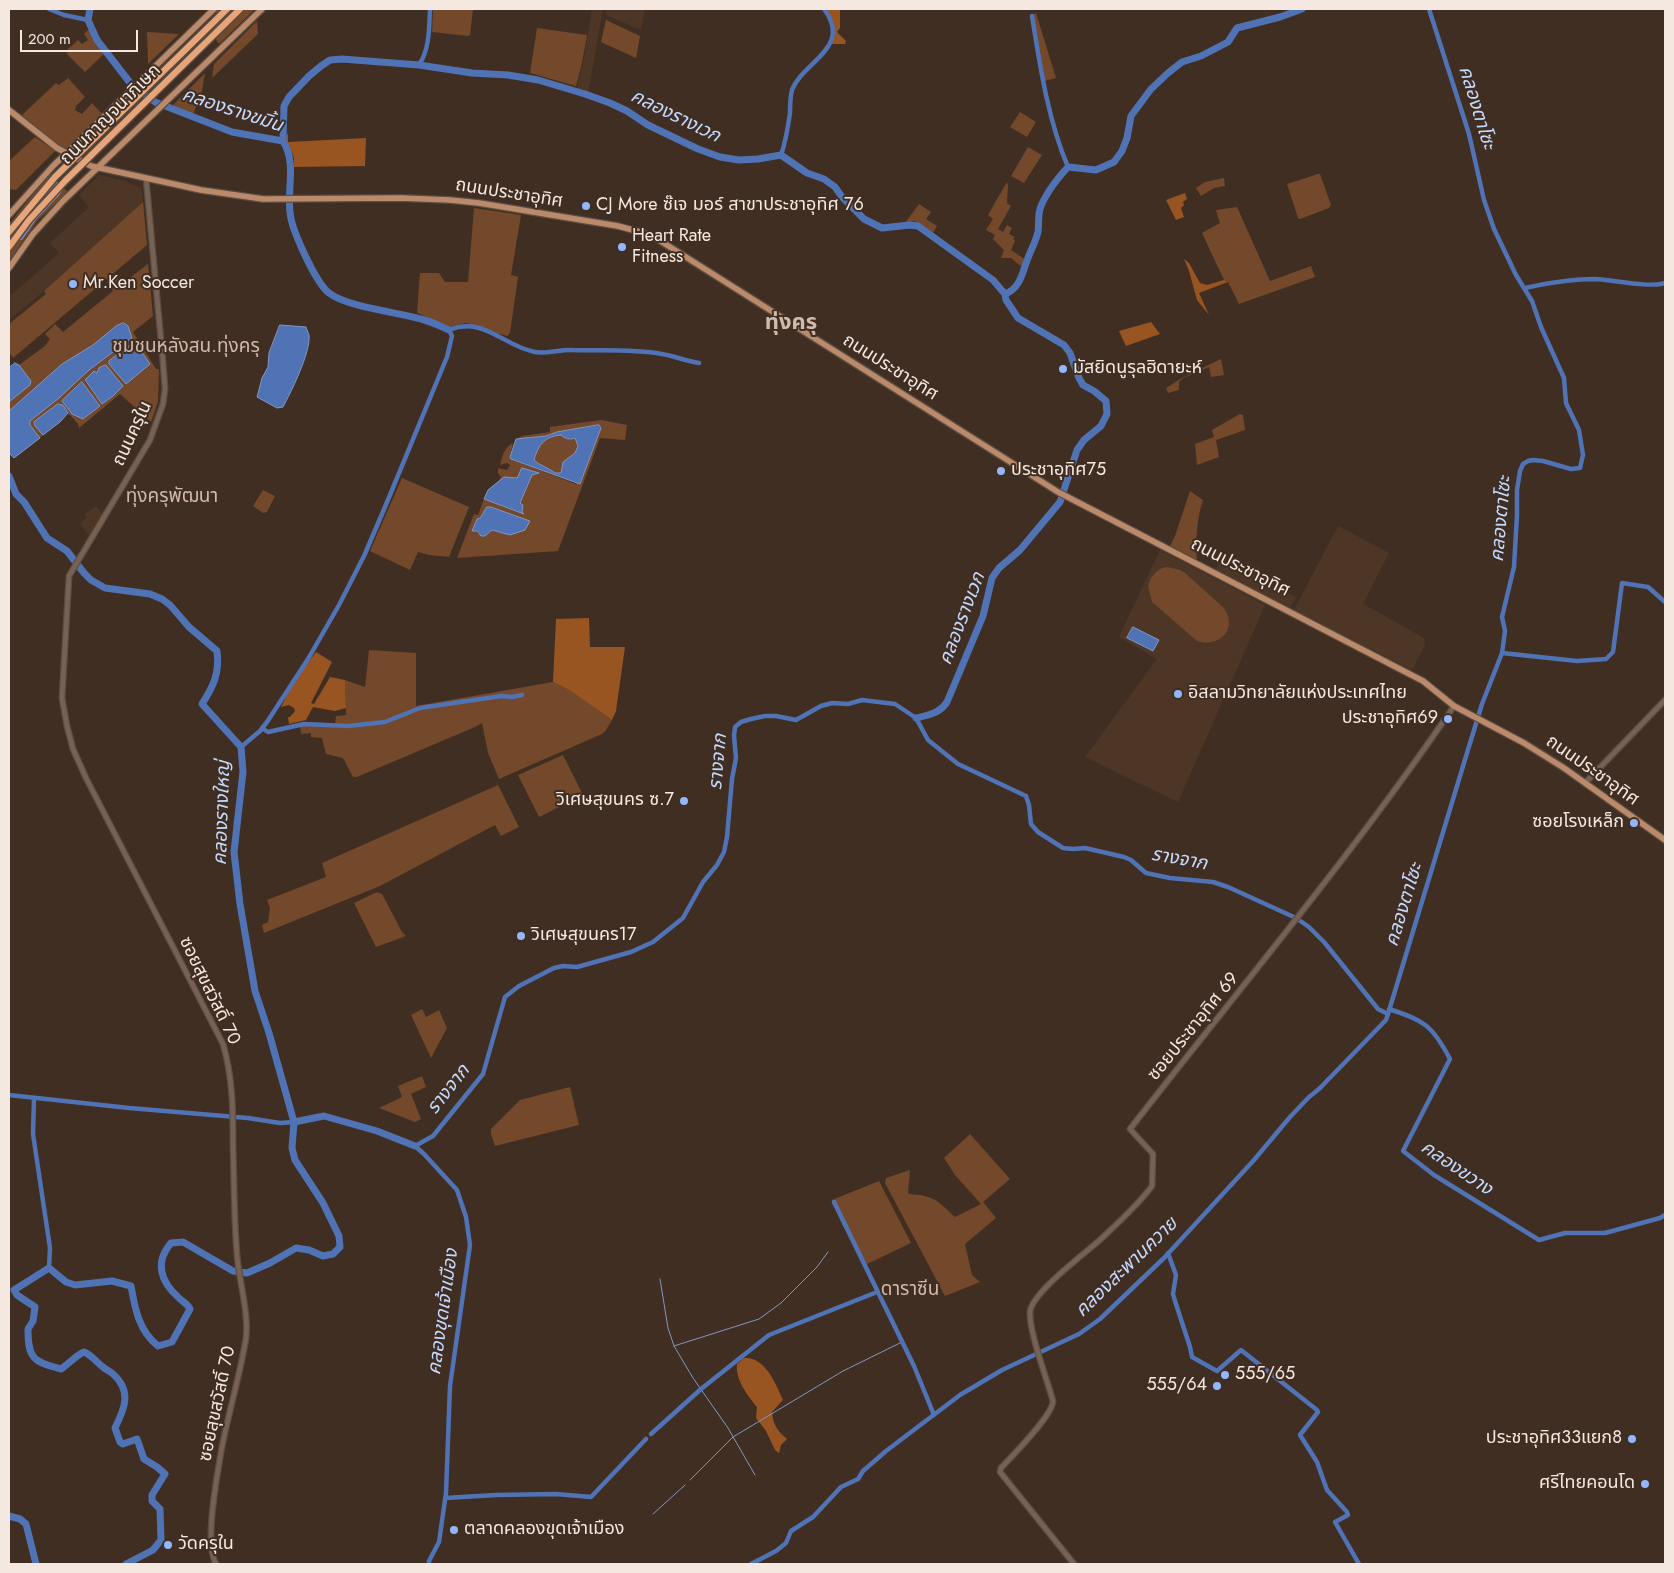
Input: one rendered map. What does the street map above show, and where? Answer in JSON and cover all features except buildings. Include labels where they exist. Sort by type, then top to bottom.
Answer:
[{"type":"highway","name":"ถนนกาญจนาภิเษก","points":[[9,232],[55,177],[226,9]]},
{"type":"highway","name":"ถนนกาญจนาภิเษก","points":[[9,247],[29,220],[65,181],[240,9]]},
{"type":"main road","points":[[9,215],[36,183],[214,9]]},
{"type":"main road","points":[[9,268],[33,234],[63,201],[262,9]]},
{"type":"main road","name":"ถนนประชาอุทิศ","points":[[9,110],[66,153],[97,168],[146,178],[263,199],[401,198],[479,203],[618,226],[651,235],[1058,492],[1423,681],[1454,706],[1535,749],[1665,840]]},
{"type":"street","name":"ถนนครุใน","points":[[74,568],[150,440],[163,404],[165,389],[164,371],[146,178]]},
{"type":"street","name":"ซอยสุขสวัสดิ์ 70","points":[[74,568],[69,576],[67,587],[62,698],[67,726],[86,778],[223,1044],[229,1065],[234,1113],[237,1264],[247,1322],[246,1337],[227,1420],[217,1475],[210,1540],[211,1552],[216,1564]]},
{"type":"street","points":[[1584,783],[1665,700]]},
{"type":"street","name":"ซอยประชาอุทิศ 69","points":[[1074,1564],[1000,1472],[1053,1405],[1030,1313],[1036,1300],[1064,1270],[1103,1237],[1152,1186],[1153,1154],[1130,1129],[1374,820],[1454,706]]},
{"type":"shaded area","points":[[219,9],[255,9],[218,43],[216,39],[216,12]]},
{"type":"shaded area","points":[[433,9],[473,9],[470,35],[432,32]]},
{"type":"shaded area","points":[[592,9],[603,9],[588,93],[578,90],[577,87],[583,64]]},
{"type":"shaded area","points":[[607,9],[645,9],[641,30],[606,15]]},
{"type":"shaded area","points":[[825,9],[840,9],[840,28],[837,32],[846,41],[845,44],[831,44],[832,25]]},
{"type":"shaded area","points":[[1036,13],[1056,78],[1045,81],[1031,15]]},
{"type":"shaded area","points":[[606,20],[640,36],[636,58],[601,42]]},
{"type":"shaded area","points":[[257,21],[258,34],[212,78],[214,64]]},
{"type":"shaded area","points":[[537,28],[587,35],[576,86],[530,73]]},
{"type":"shaded area","points":[[89,29],[104,54],[85,72],[67,54],[68,49],[78,40],[82,44],[88,40],[84,34]]},
{"type":"shaded area","points":[[147,32],[179,34],[148,64]]},
{"type":"shaded area","points":[[205,73],[202,91],[193,115],[173,105]]},
{"type":"shaded area","points":[[68,78],[85,97],[76,106],[75,110],[82,114],[92,103],[102,114],[64,150],[22,115],[56,83],[59,85]]},
{"type":"shaded area","points":[[1020,112],[1036,122],[1027,137],[1010,127]]},
{"type":"shaded area","points":[[288,133],[288,142],[366,138],[365,166],[294,167],[294,158],[285,138]]},
{"type":"shaded area","points":[[35,137],[55,151],[16,190],[9,189],[9,161]]},
{"type":"shaded area","points":[[1028,147],[1042,155],[1024,183],[1011,176]]},
{"type":"shaded area","points":[[1320,174],[1331,205],[1329,208],[1300,219],[1298,218],[1287,184]]},
{"type":"shaded area","points":[[49,175],[68,192],[38,220],[9,261],[9,224]]},
{"type":"shaded area","points":[[99,175],[125,181],[141,188],[143,202],[9,320],[9,297],[59,253],[50,243],[89,207],[79,195]]},
{"type":"shaded area","points":[[1224,178],[1225,186],[1214,188],[1201,196],[1196,188],[1205,182]]},
{"type":"shaded area","points":[[1007,182],[1007,203],[1011,206],[998,229],[1003,232],[1007,225],[1012,228],[1009,234],[1015,237],[1013,239],[1015,241],[1011,250],[1026,260],[1023,268],[1011,258],[1001,258],[1004,250],[993,239],[995,235],[986,230],[993,219],[988,215]]},
{"type":"shaded area","points":[[1185,193],[1187,199],[1183,202],[1184,205],[1181,208],[1184,217],[1176,220],[1166,200]]},
{"type":"shaded area","points":[[143,202],[147,245],[13,358],[9,352],[9,324],[46,294],[44,291]]},
{"type":"shaded area","points":[[919,204],[931,212],[926,219],[937,226],[933,233],[914,221],[905,223]]},
{"type":"shaded area","points":[[1237,207],[1270,281],[1311,266],[1315,277],[1239,304],[1228,282],[1224,280],[1202,233],[1220,223],[1216,210]]},
{"type":"shaded area","points":[[474,208],[521,215],[511,275],[518,277],[510,333],[507,336],[466,323],[450,327],[417,313],[420,273],[439,273],[445,282],[468,282]]},
{"type":"shaded area","points":[[1184,259],[1189,263],[1200,283],[1207,285],[1224,280],[1228,282],[1199,293],[1209,315],[1197,300]]},
{"type":"shaded area","points":[[148,264],[153,316],[133,332],[156,369],[159,369],[158,402],[151,422],[120,394],[79,428],[78,424],[66,410],[35,426],[43,435],[40,438],[30,425],[30,421],[89,370],[132,339],[116,327],[93,345],[62,364],[9,411],[9,402],[30,385],[19,365],[45,346],[50,339],[45,334],[55,324],[63,332],[113,291],[107,282],[115,274],[123,283]],"holes":[[[94,371],[97,373],[99,371],[103,404],[85,382]],[[94,398],[100,406],[83,419],[68,409],[66,404]]]},
{"type":"shaded area","points":[[1151,322],[1160,334],[1126,346],[1119,331]]},
{"type":"shaded area","points":[[1221,359],[1224,375],[1211,377],[1209,367],[1183,378],[1179,382],[1179,390],[1168,393],[1166,388],[1182,378]]},
{"type":"shaded area","points":[[1240,414],[1243,415],[1245,430],[1216,440],[1219,457],[1197,465],[1195,444],[1214,437],[1212,430]]},
{"type":"shaded area","points":[[601,420],[627,425],[625,440],[600,438],[558,551],[457,558],[474,514],[478,515],[484,499],[522,512],[520,503],[532,475],[538,473],[517,479],[504,477],[498,482],[501,477],[498,473],[498,468],[507,470],[510,465],[507,463],[500,465],[505,450],[513,443],[511,459],[576,484],[601,428],[599,425],[557,432],[546,436],[516,439],[522,436],[550,432],[550,427]],"holes":[[[487,507],[529,521],[510,535],[492,530],[485,536],[481,536],[476,531],[473,531],[477,519],[480,518]]]},
{"type":"shaded area","points":[[561,435],[575,438],[578,446],[575,453],[563,462],[561,473],[555,473],[534,460],[540,446],[546,439]]},
{"type":"shaded area","points":[[402,478],[469,507],[449,557],[418,552],[410,570],[370,551]]},
{"type":"shaded area","points":[[263,490],[275,496],[267,512],[263,513],[253,506]]},
{"type":"shaded area","points":[[1190,491],[1203,500],[1197,530],[1197,560],[1170,546]]},
{"type":"shaded area","points":[[96,506],[102,514],[89,535],[80,524],[87,517],[85,514]]},
{"type":"shaded area","points":[[1338,526],[1389,553],[1363,604],[1424,638],[1425,645],[1412,670],[1294,610]]},
{"type":"shaded area","name":"อิสลามวิทยาลัยแห่งประเทศไทย","points":[[1160,550],[1265,605],[1178,802],[1085,757],[1157,659],[1119,637]]},
{"type":"shaded area","points":[[1221,558],[1242,569],[1247,562],[1261,569],[1257,577],[1296,597],[1290,608],[1216,569]]},
{"type":"shaded area","points":[[1167,567],[1185,573],[1224,608],[1228,616],[1228,630],[1219,639],[1213,642],[1197,641],[1152,602],[1148,586],[1151,578],[1156,572]]},
{"type":"shaded area","points":[[589,618],[590,647],[625,647],[616,711],[612,720],[569,690],[553,682],[556,619]]},
{"type":"shaded area","points":[[369,650],[416,653],[416,706],[553,682],[569,690],[612,720],[602,734],[499,779],[488,753],[482,723],[357,777],[353,777],[343,758],[326,754],[322,738],[311,737],[311,733],[301,734],[300,724],[335,724],[336,716],[346,715],[345,680],[365,687]]},
{"type":"shaded area","points":[[316,652],[332,662],[311,703],[314,704],[330,677],[345,680],[346,708],[335,711],[313,707],[306,720],[289,724],[288,717],[295,711],[294,708],[289,705],[281,707],[294,681]]},
{"type":"shaded area","points":[[563,755],[583,795],[539,817],[518,775]]},
{"type":"shaded area","points":[[498,785],[519,827],[501,836],[495,825],[380,886],[264,933],[262,925],[268,922],[270,908],[267,900],[326,877],[322,863]]},
{"type":"shaded area","points":[[377,892],[382,894],[406,936],[376,947],[354,903]]},
{"type":"shaded area","points":[[422,1009],[426,1017],[439,1010],[447,1028],[431,1058],[411,1015]]},
{"type":"shaded area","points":[[422,1076],[426,1087],[411,1094],[421,1119],[415,1122],[379,1108],[402,1097],[398,1086]]},
{"type":"shaded area","points":[[570,1087],[579,1125],[495,1146],[491,1129],[520,1100]]},
{"type":"shaded area","points":[[970,1134],[1010,1179],[983,1202],[996,1218],[965,1244],[972,1275],[980,1282],[945,1296],[885,1183],[886,1178],[910,1170],[908,1193],[934,1199],[955,1217],[981,1204],[955,1175],[944,1158]]},
{"type":"shaded area","points":[[879,1181],[911,1243],[867,1264],[843,1226],[832,1200]]},
{"type":"shaded area","points":[[744,1358],[758,1361],[764,1366],[773,1379],[783,1400],[772,1412],[776,1427],[787,1439],[781,1445],[779,1453],[775,1450],[766,1431],[756,1418],[757,1407],[740,1381],[737,1364]]},
{"type":"water","points":[[49,179],[57,182],[63,188],[59,195],[36,219],[22,239],[18,240],[9,228]]},
{"type":"water","points":[[124,323],[128,326],[132,338],[89,370],[59,398],[30,421],[30,425],[40,438],[14,458],[9,453],[9,411],[62,364],[93,345],[116,326]]},
{"type":"water","points":[[280,325],[306,327],[309,342],[304,361],[291,392],[283,407],[277,408],[257,397],[262,378],[268,367],[269,353]]},
{"type":"water","points":[[135,342],[150,364],[126,384],[109,364],[109,361]]},
{"type":"water","points":[[15,363],[19,365],[31,381],[30,385],[9,402],[9,368]]},
{"type":"water","points":[[106,365],[123,386],[102,404],[85,380],[94,371],[97,373],[99,368]]},
{"type":"water","points":[[82,382],[100,406],[83,419],[72,414],[62,401]]},
{"type":"water","points":[[58,404],[63,405],[68,413],[43,435],[34,422]]},
{"type":"water","points":[[599,425],[601,428],[580,484],[511,459],[510,457],[516,439],[546,436],[557,432]],"holes":[[[563,436],[568,439],[575,438],[578,446],[575,453],[563,462],[561,473],[555,473],[534,460],[540,446],[546,439]]]},
{"type":"water","points":[[522,468],[539,473],[532,475],[520,503],[523,505],[522,512],[524,514],[484,499],[488,490],[504,477],[517,478]]},
{"type":"water","points":[[487,507],[530,521],[525,530],[510,535],[492,530],[485,536],[481,536],[477,531],[472,531],[477,519],[480,518]]},
{"type":"water","points":[[1133,627],[1159,640],[1153,651],[1127,638]]},
{"type":"waterway","points":[[49,9],[64,15],[88,20]]},
{"type":"waterway","name":"คลองรางขมิ้น","points":[[90,9],[88,20],[97,40],[131,84],[155,102],[232,132],[283,141],[290,160],[289,199],[293,227],[312,270],[329,293],[348,302],[411,316],[449,330]]},
{"type":"waterway","points":[[419,65],[427,45],[430,9]]},
{"type":"waterway","points":[[781,155],[788,129],[792,90],[798,80],[830,44],[833,34],[831,22],[824,9]]},
{"type":"waterway","points":[[1005,294],[1011,291],[1019,282],[1037,235],[1039,212],[1042,203],[1068,167],[1096,170],[1114,162],[1122,151],[1127,138],[1131,116],[1151,89],[1182,62],[1201,56],[1228,42],[1237,28],[1280,17],[1302,9]]},
{"type":"waterway","name":"คลองตาโซะ","points":[[751,1564],[776,1551],[786,1543],[791,1531],[813,1517],[841,1487],[858,1479],[863,1471],[886,1451],[960,1395],[1002,1370],[1079,1334],[1100,1319],[1164,1258],[1254,1160],[1290,1117],[1386,1020],[1482,704],[1502,653],[1505,631],[1502,617],[1514,567],[1517,490],[1520,471],[1523,464],[1533,460],[1571,469],[1580,468],[1583,455],[1579,430],[1566,403],[1564,378],[1541,327],[1532,301],[1516,275],[1494,229],[1484,200],[1469,134],[1429,9]]},
{"type":"waterway","points":[[1032,16],[1050,112],[1068,167]]},
{"type":"waterway","name":"คลองรางเวก","points":[[283,141],[284,106],[289,97],[309,76],[330,60],[342,59],[419,65],[538,80],[610,103],[627,111],[648,125],[698,149],[720,157],[739,160],[781,155],[807,173],[824,179],[835,187],[842,197],[864,219],[882,228],[918,226],[993,280],[1005,294],[1006,300],[1018,318],[1064,345],[1070,353],[1083,385],[1106,401],[1107,414],[1101,426],[1084,440],[1077,450],[1060,502],[1020,550],[999,568],[992,578],[983,616],[947,702],[938,711],[916,718]]},
{"type":"waterway","points":[[1525,288],[1586,279],[1641,284],[1665,283]]},
{"type":"waterway","points":[[241,747],[260,731],[267,722],[308,659],[364,556],[447,357],[452,336],[449,330],[461,327],[483,329],[524,349],[535,352],[568,350],[640,351],[699,363]]},
{"type":"waterway","name":"คลองรางใหญ่","points":[[9,476],[16,494],[24,502],[47,538],[67,551],[91,580],[105,588],[150,594],[162,599],[170,605],[189,627],[217,651],[218,659],[215,679],[202,704],[241,747],[243,772],[234,852],[240,904],[255,991],[294,1122],[292,1148],[295,1160],[323,1203],[339,1236],[340,1247],[333,1254],[323,1256],[309,1250],[296,1248],[270,1263],[247,1273],[233,1271],[183,1242],[171,1243],[166,1250],[161,1265],[164,1279],[173,1292],[190,1309],[172,1342],[158,1346],[146,1334],[142,1326],[136,1311],[131,1286],[112,1281],[75,1285],[66,1282],[49,1268],[14,1290],[17,1295],[35,1307],[33,1321],[28,1329],[29,1346],[34,1357],[44,1364],[61,1369],[84,1352],[113,1374],[119,1380],[125,1393],[124,1407],[115,1428],[120,1442],[123,1444],[137,1439],[144,1459],[165,1474],[152,1495],[152,1501],[160,1509],[161,1540],[153,1550],[126,1564]]},
{"type":"waterway","points":[[1502,653],[1577,661],[1606,659],[1613,652],[1622,583],[1648,587],[1665,602]]},
{"type":"waterway","points":[[262,728],[268,732],[304,724],[348,726],[385,722],[420,708],[501,696],[522,695]]},
{"type":"waterway","name":"รางจาก","points":[[429,1564],[439,1542],[446,1493],[450,1386],[470,1245],[466,1217],[457,1190],[415,1146],[433,1136],[483,1074],[505,997],[519,986],[554,968],[563,966],[577,967],[631,952],[653,942],[683,918],[703,882],[717,865],[724,852],[736,758],[735,727],[741,722],[765,716],[796,720],[821,706],[832,703],[848,704],[862,700],[895,704],[916,718],[928,740],[958,764],[1026,796],[1031,824],[1038,832],[1063,848],[1085,848],[1124,857],[1131,860],[1146,873],[1170,878],[1213,882],[1296,918],[1309,927],[1324,942],[1378,1009],[1388,1014]]},
{"type":"waterway","name":"คลองขวาง","points":[[1389,1009],[1411,1017],[1426,1026],[1438,1039],[1450,1059],[1403,1151],[1434,1175],[1539,1240],[1565,1233],[1605,1233],[1665,1215]]},
{"type":"waterway","points":[[9,1095],[248,1118],[280,1123],[294,1122]]},
{"type":"waterway","points":[[34,1098],[33,1134],[50,1248],[49,1268]]},
{"type":"waterway","name":"คลองขุดเจ้าเมือง","points":[[294,1122],[324,1116],[377,1131],[415,1146]]},
{"type":"waterway","points":[[834,1202],[914,1366],[934,1415]]},
{"type":"waterway","points":[[674,1346],[759,1319],[781,1303],[817,1267],[828,1252]]},
{"type":"waterway","name":"คลองสะพานควาย","points":[[1168,1253],[1176,1275],[1173,1294],[1192,1357],[1217,1371],[1241,1350],[1317,1410],[1318,1412],[1300,1435],[1317,1462],[1327,1490],[1347,1512],[1348,1515],[1335,1522],[1359,1564]]},
{"type":"waterway","points":[[660,1279],[668,1328],[674,1346],[693,1378],[728,1428],[755,1475]]},
{"type":"waterway","points":[[651,1434],[701,1389],[769,1335],[877,1292]]},
{"type":"waterway","points":[[690,1480],[733,1437],[843,1371],[902,1342]]},
{"type":"waterway","points":[[445,1498],[556,1494],[591,1497],[646,1439]]},
{"type":"waterway","points":[[653,1514],[685,1485]]},
{"type":"waterway","points":[[9,1516],[20,1519],[26,1524],[36,1564]]},
{"type":"place","name":"CJ More ซ๊เจ มอร์ สาขาประชาอุทิศ 76","points":[[586,206]]},
{"type":"place","name":"Heart Rate Fitness","points":[[622,247]]},
{"type":"place","name":"Mr.Ken Soccer","points":[[73,284]]},
{"type":"place","name":"มัสยิดนูรุลฮิดายะห์","points":[[1063,369]]},
{"type":"place","name":"ประชาอุทิศ75","points":[[1001,471]]},
{"type":"place","name":"อิสลามวิทยาลัยแห่งประเทศไทย","points":[[1178,694]]},
{"type":"place","name":"ประชาอุทิศ69","points":[[1448,719]]},
{"type":"place","name":"วิเศษสุขนคร ซ.7","points":[[684,801]]},
{"type":"place","name":"ซอยโรงเหล็ก","points":[[1634,823]]},
{"type":"place","name":"วิเศษสุขนคร17","points":[[521,936]]},
{"type":"place","name":"555/65","points":[[1225,1375]]},
{"type":"place","name":"555/64","points":[[1217,1386]]},
{"type":"place","name":"ประชาอุทิศ33แยก8","points":[[1632,1439]]},
{"type":"place","name":"ศรีไทยคอนโด","points":[[1645,1484]]},
{"type":"place","name":"ตลาดคลองขุดเจ้าเมือง","points":[[454,1530]]},
{"type":"place","name":"วัดครุใน","points":[[168,1545]]},
{"type":"district","name":"ทุ่งครุ","points":[[791,324]]},
{"type":"district","name":"ชุมชนหลังสน.ทุ่งครุ","points":[[186,347]]},
{"type":"district","name":"ทุ่งครุพัฒนา","points":[[172,497]]},
{"type":"district","name":"ดาราซีน","points":[[910,1290]]}]
